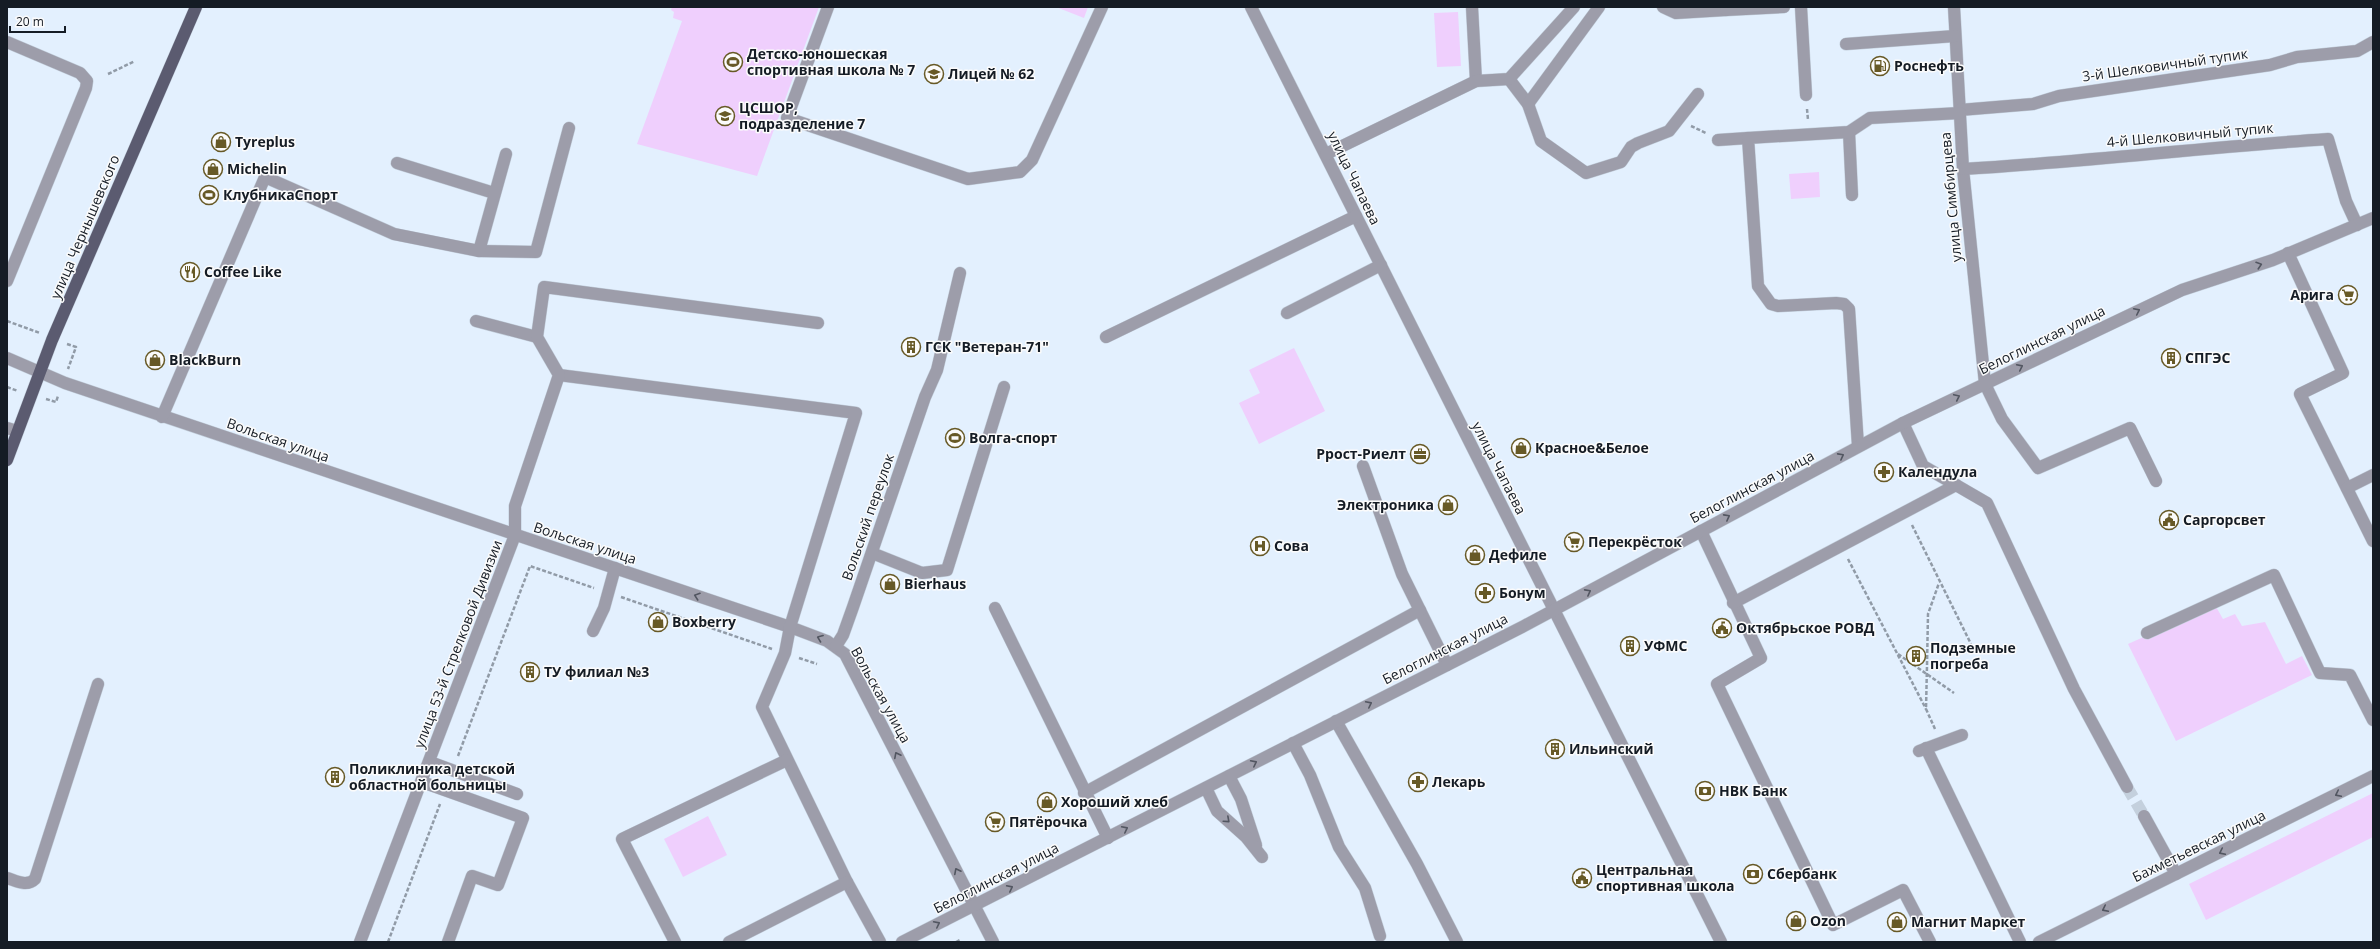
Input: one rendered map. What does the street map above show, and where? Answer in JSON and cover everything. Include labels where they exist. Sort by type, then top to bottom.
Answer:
[{"type":"main road","name":"улица Чернышевского","points":[[7,460],[12,430],[39,373],[196,7]]},
{"type":"street","points":[[828,7],[787,118],[968,179],[1020,172],[1032,160],[1102,7]]},
{"type":"street","name":"улица Чапаева","points":[[1251,7],[1326,154],[1553,611],[1721,942]]},
{"type":"street","points":[[1472,7],[1476,81]]},
{"type":"street","points":[[1326,154],[1476,81],[1509,79],[1574,7]]},
{"type":"street","points":[[1528,104],[1599,7]]},
{"type":"street","points":[[1663,7],[1676,13],[1784,7]]},
{"type":"street","points":[[1801,7],[1806,95]]},
{"type":"street","name":"улица Симбирцева","points":[[1954,7],[1963,169],[1985,384]]},
{"type":"street","points":[[1846,44],[1955,36]]},
{"type":"street","points":[[7,42],[80,73],[87,81],[86,88],[7,281]]},
{"type":"street","name":"3-й Шелковичный тупик","points":[[1849,132],[1870,118],[1960,112],[2033,104],[2059,96],[2270,65],[2297,57],[2357,51],[2373,42]]},
{"type":"street","points":[[1509,79],[1528,104],[1541,142],[1586,173],[1621,162],[1631,148],[1638,143],[1669,132],[1698,94]]},
{"type":"street","points":[[162,417],[265,176],[394,234],[479,251],[536,252],[569,128]]},
{"type":"street","points":[[1718,140],[1849,132],[1852,195]]},
{"type":"street","points":[[1748,138],[1758,286],[1771,304],[1778,306],[1836,303],[1844,304],[1849,309],[1858,446]]},
{"type":"street","name":"4-й Шелковичный тупик","points":[[1963,169],[2051,164],[2232,145],[2328,139],[2346,201],[2357,225]]},
{"type":"street","points":[[479,251],[506,154]]},
{"type":"street","points":[[397,163],[494,193]]},
{"type":"street","points":[[1106,337],[1356,216]]},
{"type":"street","name":"Белоглинская улица","points":[[902,942],[1553,611],[1902,423],[2182,290],[2288,253],[2373,218]]},
{"type":"street","points":[[2288,253],[2343,373],[2300,394],[2373,541]]},
{"type":"street","points":[[1287,313],[1381,265]]},
{"type":"street","name":"Вольский переулок","points":[[836,646],[843,635],[925,397],[937,370],[960,272]]},
{"type":"street","points":[[515,535],[515,506],[559,375],[537,337],[544,287],[818,323]]},
{"type":"street","points":[[476,321],[537,337]]},
{"type":"street","name":"Вольская улица","points":[[7,358],[39,373],[162,417],[790,627],[836,646],[845,654],[993,942]]},
{"type":"street","points":[[559,375],[856,412],[790,627],[784,653],[762,707],[786,760],[847,882],[880,942]]},
{"type":"street","points":[[1985,384],[2002,419],[2038,468],[2130,428],[2156,481]]},
{"type":"street","points":[[872,553],[922,573],[947,570],[1004,387]]},
{"type":"street","points":[[1902,423],[1923,466],[1987,503],[2074,689],[2128,787]]},
{"type":"street","points":[[1364,466],[1402,574],[1447,665]]},
{"type":"street","points":[[2347,488],[2373,475]]},
{"type":"street","points":[[1733,603],[1841,546],[1905,510],[1956,485]]},
{"type":"street","points":[[1701,531],[1733,603],[1761,658],[1717,684],[1833,925],[1904,890],[1930,942]]},
{"type":"street","name":"улица 53-й Стрелковой Дивизии","points":[[360,942],[430,762],[515,535]]},
{"type":"street","points":[[592,630],[604,608],[615,568]]},
{"type":"street","points":[[2147,634],[2274,575],[2320,673],[2350,675],[2373,720]]},
{"type":"street","points":[[995,608],[1084,793],[1108,838]]},
{"type":"street","points":[[1084,793],[1420,610]]},
{"type":"street","points":[[7,878],[24,883],[31,883],[35,879],[98,684]]},
{"type":"street","points":[[1336,721],[1417,864],[1457,942]]},
{"type":"street","points":[[1962,735],[1923,749],[2020,942]]},
{"type":"street","points":[[1293,743],[1310,775],[1339,847],[1365,888],[1380,936]]},
{"type":"street","points":[[675,942],[622,839],[786,760]]},
{"type":"street","points":[[430,762],[517,794]]},
{"type":"street","points":[[1206,788],[1218,811],[1246,837],[1262,856],[1251,834],[1241,799],[1229,776]]},
{"type":"street","name":"Бахметьевская улица","points":[[2039,942],[2373,776]]},
{"type":"street","points":[[422,782],[523,818],[498,885],[472,876],[448,942]]},
{"type":"street","points":[[2144,816],[2176,874]]},
{"type":"street","points":[[729,942],[847,882]]},
{"type":"path","points":[[108,74],[134,61]]},
{"type":"path","points":[[1905,510],[1939,583],[1971,644]]},
{"type":"path","points":[[1841,546],[1942,742]]},
{"type":"path","points":[[452,771],[530,566],[817,664]]},
{"type":"path","points":[[1926,709],[1928,614],[1939,583]]},
{"type":"path","points":[[1897,653],[1954,693]]},
{"type":"path","points":[[388,942],[446,790]]},
{"type":"path","points":[[956,942],[960,940]]},
{"type":"shaded area","name":"Детско-юношеская спортивная школа № 7","points":[[672,7],[819,7],[757,176],[637,144],[682,21],[673,18],[674,12],[671,10]]},
{"type":"shaded area","points":[[1056,7],[1088,7],[1084,18]]},
{"type":"shaded area","points":[[1458,12],[1461,66],[1437,67],[1434,13]]},
{"type":"shaded area","points":[[1819,172],[1820,197],[1791,199],[1789,174]]},
{"type":"shaded area","points":[[1294,348],[1325,411],[1259,444],[1239,403],[1260,393],[1249,370]]},
{"type":"shaded area","points":[[2215,605],[2223,619],[2235,614],[2242,626],[2265,622],[2286,664],[2302,656],[2312,675],[2176,741],[2128,644]]},
{"type":"shaded area","points":[[2373,793],[2373,837],[2206,920],[2189,884]]},
{"type":"shaded area","points":[[708,816],[727,855],[683,877],[664,839]]},
{"type":"tunnel","points":[[2127,787],[2144,816]]},
{"type":"place","name":"Детско-юношеская спортивная школа № 7","points":[[733,62]]},
{"type":"place","name":"Роснефть","points":[[1880,66]]},
{"type":"place","name":"Лицей № 62","points":[[934,74]]},
{"type":"place","name":"ЦСШОР, подразделение 7","points":[[725,116]]},
{"type":"place","name":"Tyreplus","points":[[221,142]]},
{"type":"place","name":"Michelin","points":[[213,169]]},
{"type":"place","name":"КлубникаСпорт","points":[[209,195]]},
{"type":"place","name":"Coffee Like","points":[[190,272]]},
{"type":"place","name":"Арига","points":[[2348,295]]},
{"type":"place","name":"ГСК \"Ветеран-71\"","points":[[911,347]]},
{"type":"place","name":"СПГЭС","points":[[2171,358]]},
{"type":"place","name":"BlackBurn","points":[[155,360]]},
{"type":"place","name":"Волга-спорт","points":[[955,438]]},
{"type":"place","name":"Красное&Белое","points":[[1521,448]]},
{"type":"place","name":"Ррост-Риелт","points":[[1420,454]]},
{"type":"place","name":"Календула","points":[[1884,472]]},
{"type":"place","name":"Электроника","points":[[1448,505]]},
{"type":"place","name":"Саргорсвет","points":[[2169,520]]},
{"type":"place","name":"Перекрёсток","points":[[1574,542]]},
{"type":"place","name":"Сова","points":[[1260,546]]},
{"type":"place","name":"Дефиле","points":[[1475,555]]},
{"type":"place","name":"Bierhaus","points":[[890,584]]},
{"type":"place","name":"Бонум","points":[[1485,593]]},
{"type":"place","name":"Boxberry","points":[[658,622]]},
{"type":"place","name":"Октябрьское РОВД","points":[[1722,628]]},
{"type":"place","name":"УФМС","points":[[1630,646]]},
{"type":"place","name":"Подземные погреба","points":[[1916,656]]},
{"type":"place","name":"ТУ филиал №3","points":[[530,672]]},
{"type":"place","name":"Ильинский","points":[[1555,749]]},
{"type":"place","name":"Поликлиника детской областной больницы","points":[[335,777]]},
{"type":"place","name":"Лекарь","points":[[1418,782]]},
{"type":"place","name":"НВК Банк","points":[[1705,791]]},
{"type":"place","name":"Хороший хлеб","points":[[1047,802]]},
{"type":"place","name":"Пятёрочка","points":[[995,822]]},
{"type":"place","name":"Сбербанк","points":[[1753,874]]},
{"type":"place","name":"Центральная спортивная школа","points":[[1582,878]]},
{"type":"place","name":"Ozon","points":[[1796,921]]},
{"type":"place","name":"Магнит Маркет","points":[[1897,922]]}]
